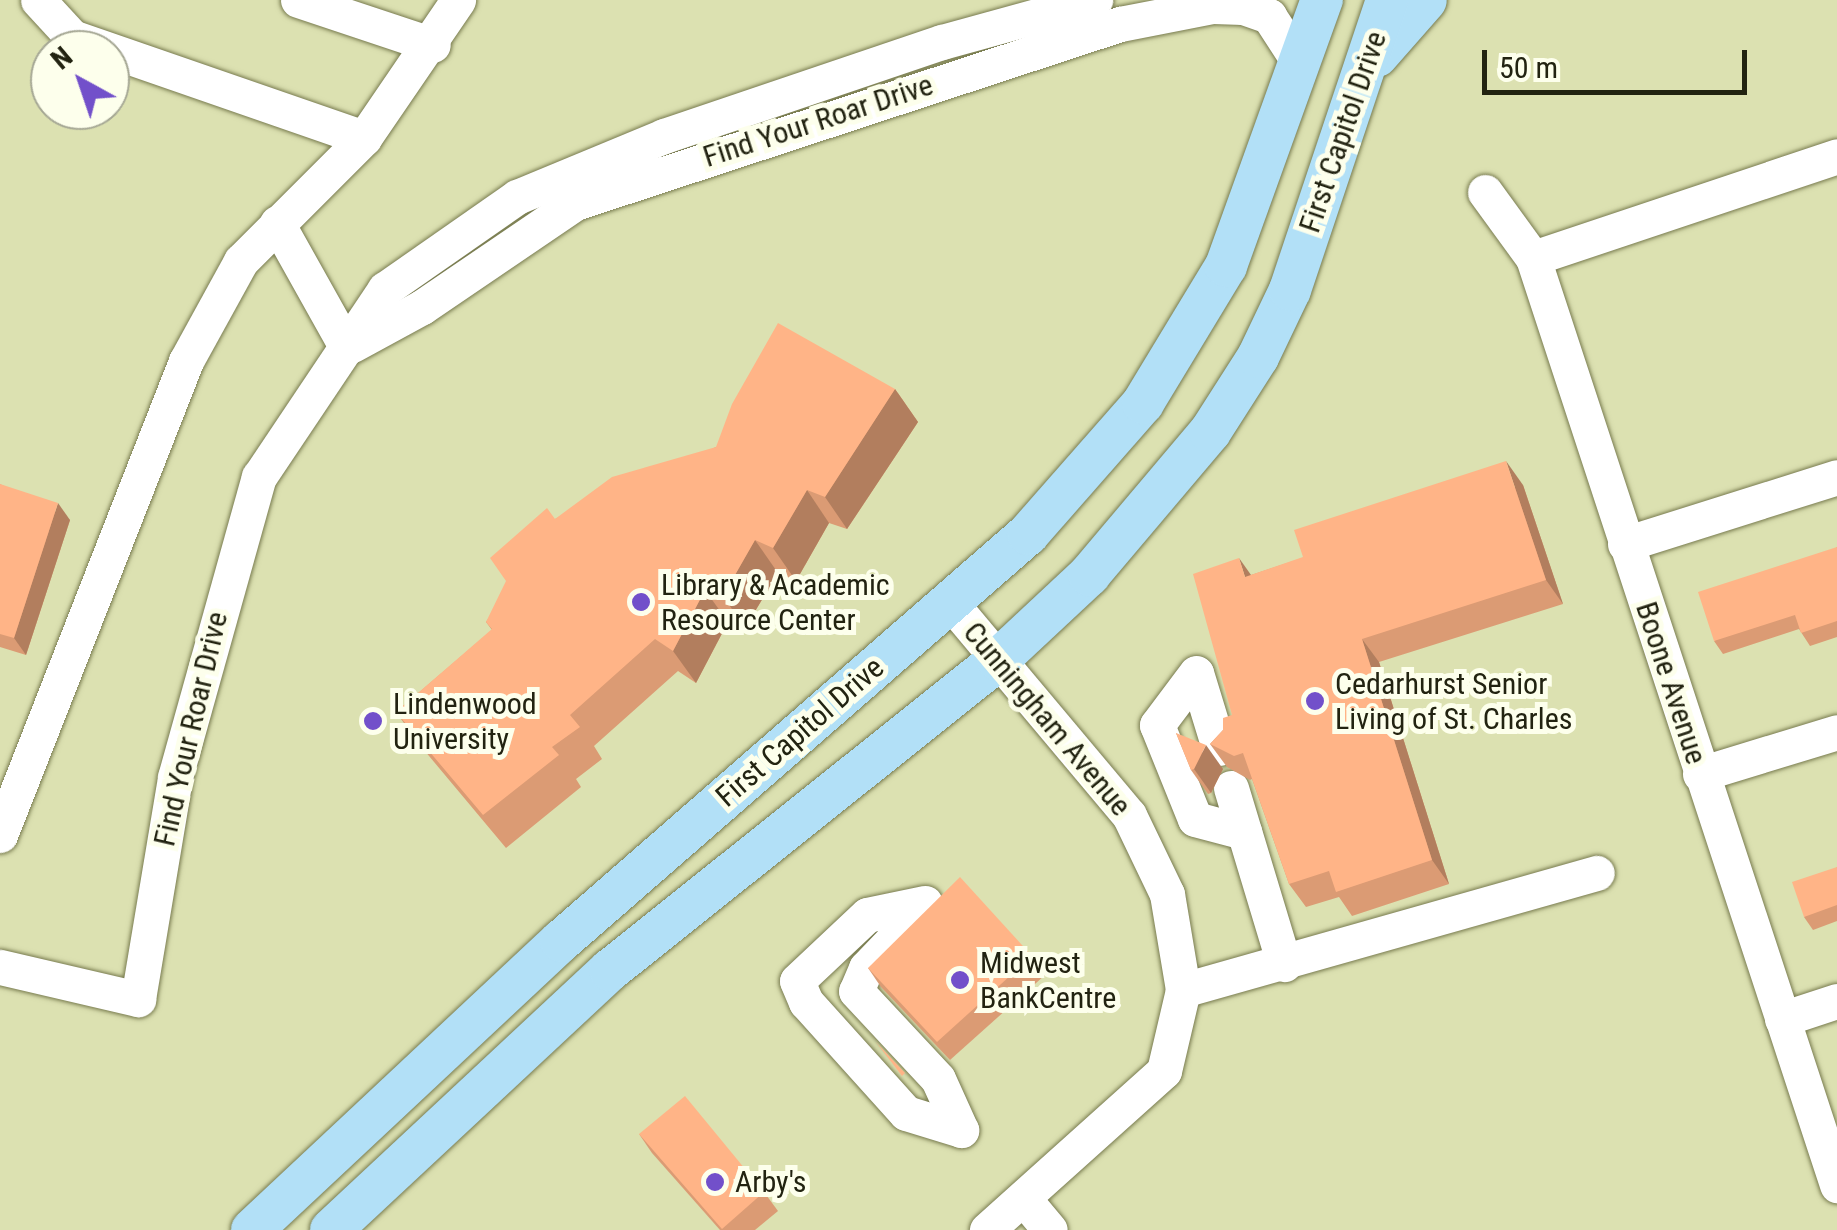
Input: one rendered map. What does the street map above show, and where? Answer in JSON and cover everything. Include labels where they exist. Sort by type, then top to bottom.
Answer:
[{"type":"main road","name":"First Capitol Drive","points":[[252,1230],[561,941],[1028,534],[1143,403],[1195,325],[1226,266],[1322,0]]},
{"type":"main road","name":"First Capitol Drive","points":[[332,1230],[610,970],[998,660],[1089,574],[1210,432],[1258,357],[1290,290],[1387,0]]},
{"type":"main road","points":[[1363,70],[1426,0]]},
{"type":"street","points":[[38,0],[72,37],[364,138]]},
{"type":"street","points":[[298,0],[433,45]]},
{"type":"street","points":[[0,834],[186,361],[241,261],[364,138],[433,45],[458,0]]},
{"type":"street","name":"Find Your Roar Drive","points":[[0,966],[138,998],[174,777],[259,477],[385,289],[517,197],[720,117],[942,42],[1095,0]]},
{"type":"street","name":"Find Your Roar Drive","points":[[347,348],[422,307],[575,203],[1086,34],[1213,6],[1243,7],[1269,16],[1300,64]]},
{"type":"street","points":[[1533,258],[1837,156]]},
{"type":"street","name":"Boone Avenue","points":[[1484,192],[1533,258],[1837,1185]]},
{"type":"street","points":[[277,223],[347,348]]},
{"type":"street","points":[[1626,544],[1837,477]]},
{"type":"street","name":"Cunningham Avenue","points":[[950,602],[1129,815],[1167,894],[1183,990],[1164,1071],[987,1230]]},
{"type":"street","points":[[1219,748],[1196,672],[1158,725],[1195,819],[1244,832]]},
{"type":"street","points":[[1700,774],[1837,732]]},
{"type":"street","points":[[1230,788],[1284,964]]},
{"type":"street","points":[[1183,990],[1597,873]]},
{"type":"street","points":[[925,903],[902,936],[866,968],[856,990],[938,1079],[961,1130],[906,1114],[799,993],[797,981],[808,967],[867,915],[925,903]]},
{"type":"street","points":[[1782,1019],[1837,1001]]},
{"type":"street","points":[[1024,1199],[1050,1230]]},
{"type":"building","name":"Library & Academic Resource Center","points":[[778,323],[895,389],[825,497],[807,490],[773,548],[755,540],[723,596],[705,590],[673,651],[655,639],[570,715],[580,727],[552,747],[559,755],[483,815],[396,712],[492,629],[486,622],[506,581],[490,558],[547,508],[555,519],[612,477],[716,447],[732,404]]},
{"type":"building","name":"Cedarhurst Senior Living of St. Charles","points":[[1506,461],[1546,580],[1362,639],[1432,860],[1336,892],[1329,871],[1289,884],[1243,753],[1234,756],[1210,744],[1223,730],[1223,718],[1232,715],[1193,574],[1239,558],[1245,577],[1303,557],[1294,530]]},
{"type":"building","points":[[0,484],[58,503],[14,638],[0,634]]},
{"type":"building","points":[[1837,547],[1837,621],[1801,633],[1795,615],[1714,641],[1698,592]]},
{"type":"building","points":[[1176,733],[1206,745],[1194,769],[1191,770]]},
{"type":"building","points":[[1837,867],[1837,905],[1804,917],[1792,882]]},
{"type":"building","name":"Midwest BankCentre","points":[[960,877],[1032,956],[937,1042],[868,968]]},
{"type":"building","points":[[876,1042],[905,1073],[902,1076]]},
{"type":"building","name":"Arby's","points":[[685,1096],[764,1192],[722,1229],[639,1134]]},
{"type":"place","name":"Library & Academic Resource Center","points":[[641,602]]},
{"type":"place","name":"Cedarhurst Senior Living of St. Charles","points":[[1315,701]]},
{"type":"place","name":"Lindenwood University","points":[[373,721]]},
{"type":"place","name":"Midwest BankCentre","points":[[960,980]]},
{"type":"place","name":"Arby's","points":[[715,1182]]}]
